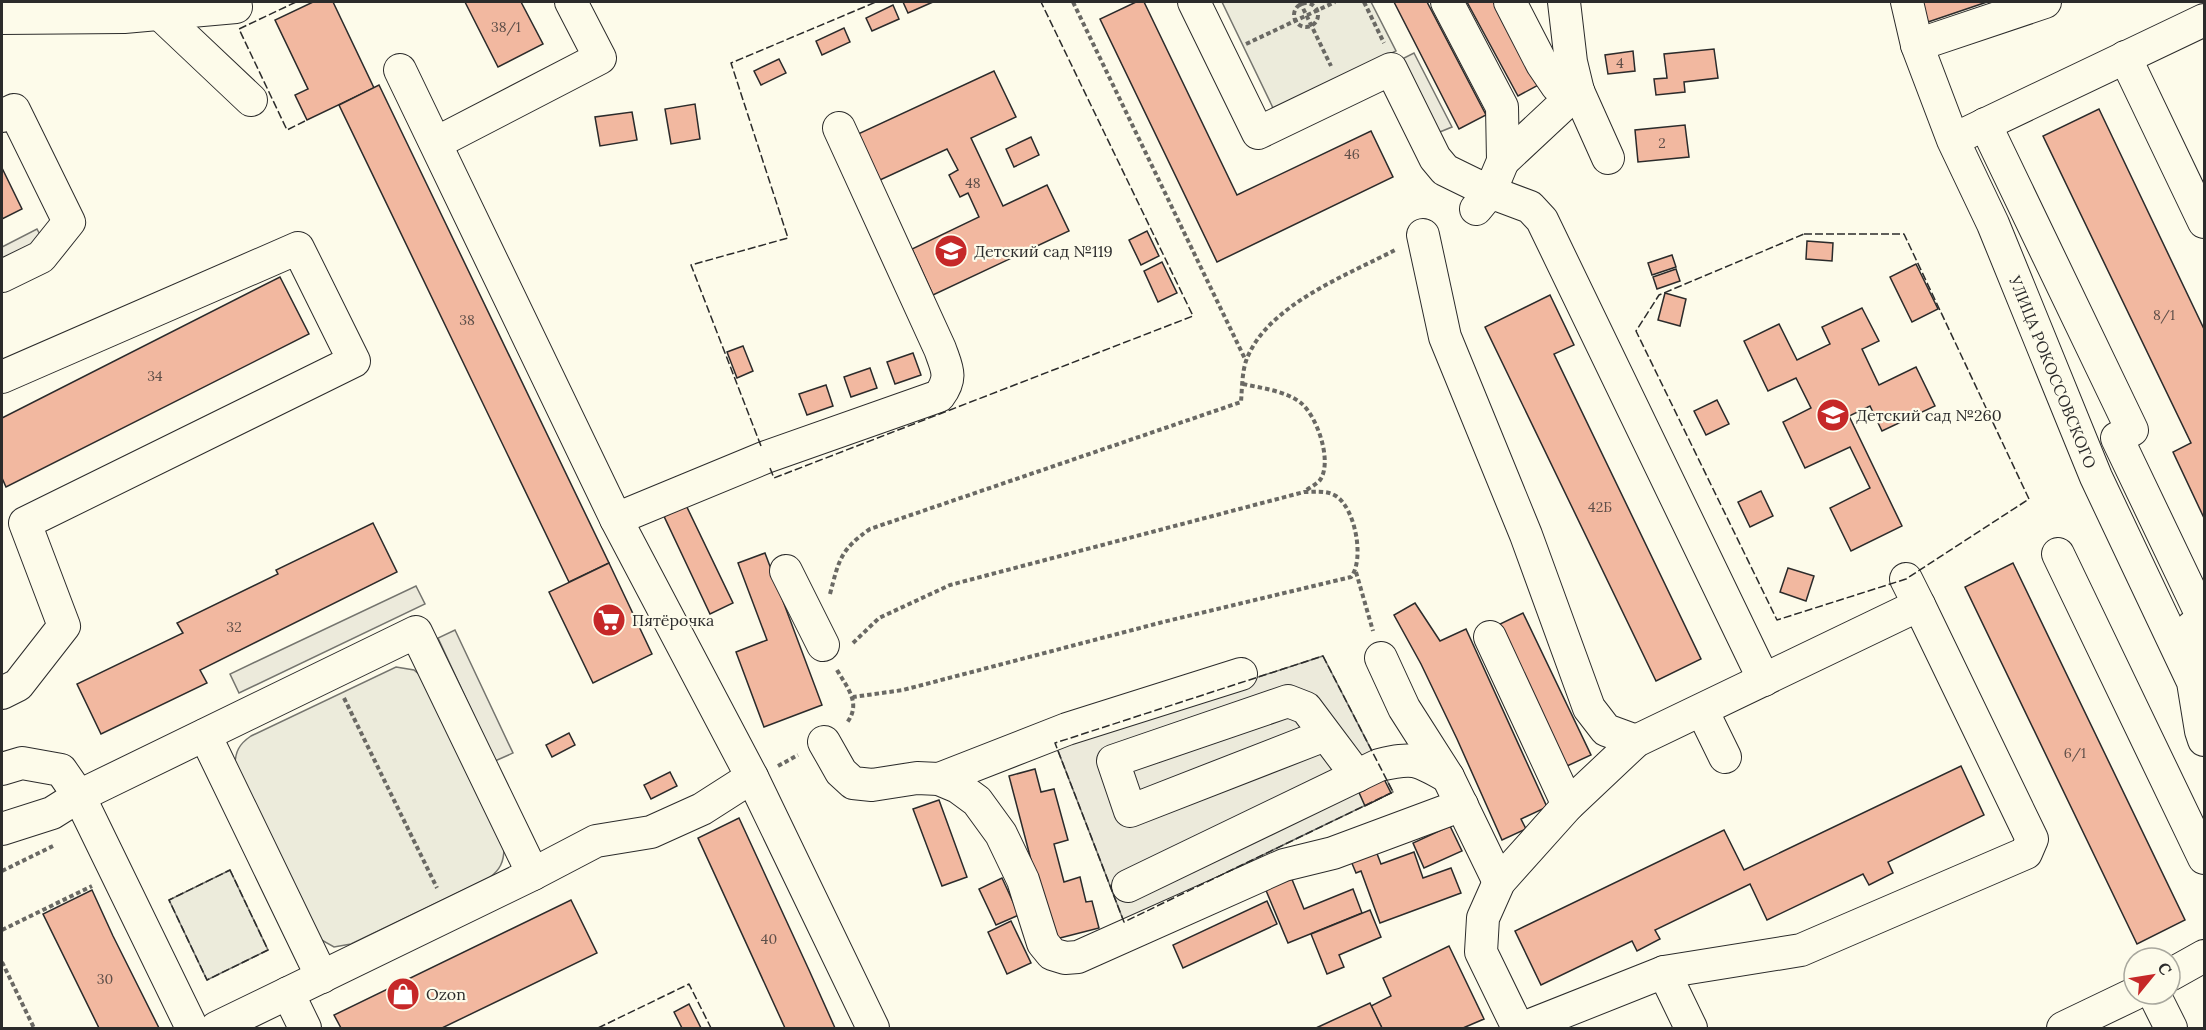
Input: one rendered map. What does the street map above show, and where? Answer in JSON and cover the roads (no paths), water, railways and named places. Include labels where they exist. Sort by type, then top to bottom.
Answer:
[{"type":"street","points":[[436,143],[600,58],[571,2]]},
{"type":"street","points":[[1194,2],[1258,133],[1391,69],[1435,158],[1445,171],[1483,201],[1530,207],[1542,220],[1764,680]]},
{"type":"street","points":[[1448,2],[1502,107],[1503,161]]},
{"type":"street","points":[[1510,2],[1542,64],[1557,86],[1578,92]]},
{"type":"street","points":[[1564,2],[1571,62],[1578,92],[1608,158]]},
{"type":"street","name":"УЛИЦА РОКОССОВСКОГО","points":[[1907,2],[1917,45],[1953,140],[1993,224],[2096,477],[2193,682],[2201,731],[2205,740]]},
{"type":"street","points":[[1917,45],[2045,2]]},
{"type":"street","points":[[2,18],[39,19],[160,14],[236,7]]},
{"type":"street","points":[[160,14],[251,100]]},
{"type":"street","points":[[1953,140],[2205,20]]},
{"type":"street","points":[[2125,57],[2195,178],[2205,222]]},
{"type":"street","points":[[400,70],[616,519],[752,777],[873,1029]]},
{"type":"street","points":[[1483,201],[1503,161],[1578,92]]},
{"type":"street","points":[[2,116],[14,110],[69,222],[41,257],[2,276]]},
{"type":"street","points":[[1985,124],[2132,430],[2117,438],[2205,621],[2192,627],[2205,653]]},
{"type":"street","points":[[616,519],[766,457],[939,396],[947,384],[948,371],[940,349],[839,128]]},
{"type":"street","points":[[1423,235],[1445,337],[1526,535],[1589,708],[1606,730],[1636,741]]},
{"type":"street","points":[[2,376],[298,248],[354,361],[25,524],[64,626],[18,685],[2,693]]},
{"type":"street","points":[[2058,554],[2205,858]]},
{"type":"street","points":[[786,571],[828,653]]},
{"type":"street","points":[[1913,592],[2032,839],[2026,853],[1801,950],[1664,972],[1521,1029],[1481,952],[1483,918],[1499,882],[1568,805],[1636,741],[1764,680],[1913,592]]},
{"type":"street","points":[[2,829],[52,813],[79,796],[416,632],[533,874]]},
{"type":"street","points":[[1490,637],[1568,805]]},
{"type":"street","points":[[1381,658],[1404,708],[1448,777],[1499,882]]},
{"type":"street","points":[[939,779],[1067,729],[1241,674]]},
{"type":"street","points":[[1325,735],[1130,811],[1113,761],[1288,701],[1306,708],[1357,776]]},
{"type":"street","points":[[1702,710],[1725,757]]},
{"type":"street","points":[[205,735],[322,977]]},
{"type":"street","points":[[824,742],[841,772],[853,783],[872,785],[917,778],[939,779],[958,787],[977,801],[1001,834],[1023,880],[1043,943],[1052,954],[1065,958],[1078,957],[1284,865],[1333,853],[1462,806]]},
{"type":"street","points":[[1128,886],[1379,765],[1406,759],[1425,764],[1448,777]]},
{"type":"street","points":[[2,769],[22,764],[61,770],[79,796],[192,1029]]},
{"type":"street","points":[[216,1029],[596,841],[651,832],[702,809],[752,777]]},
{"type":"street","points":[[2182,968],[2205,956]]},
{"type":"street","points":[[1664,972],[1691,1029]]},
{"type":"street","points":[[288,993],[305,1029]]},
{"type":"street","points":[[2063,1029],[2122,1000]]},
{"type":"street","points":[[2160,1006],[2171,1029]]},
{"type":"place","name":"Детский сад №119","points":[[951,251]]},
{"type":"place","name":"Детский сад №260","points":[[1833,415]]},
{"type":"place","name":"Пятёрочка","points":[[609,620]]},
{"type":"place","name":"Ozon","points":[[403,994]]}]
